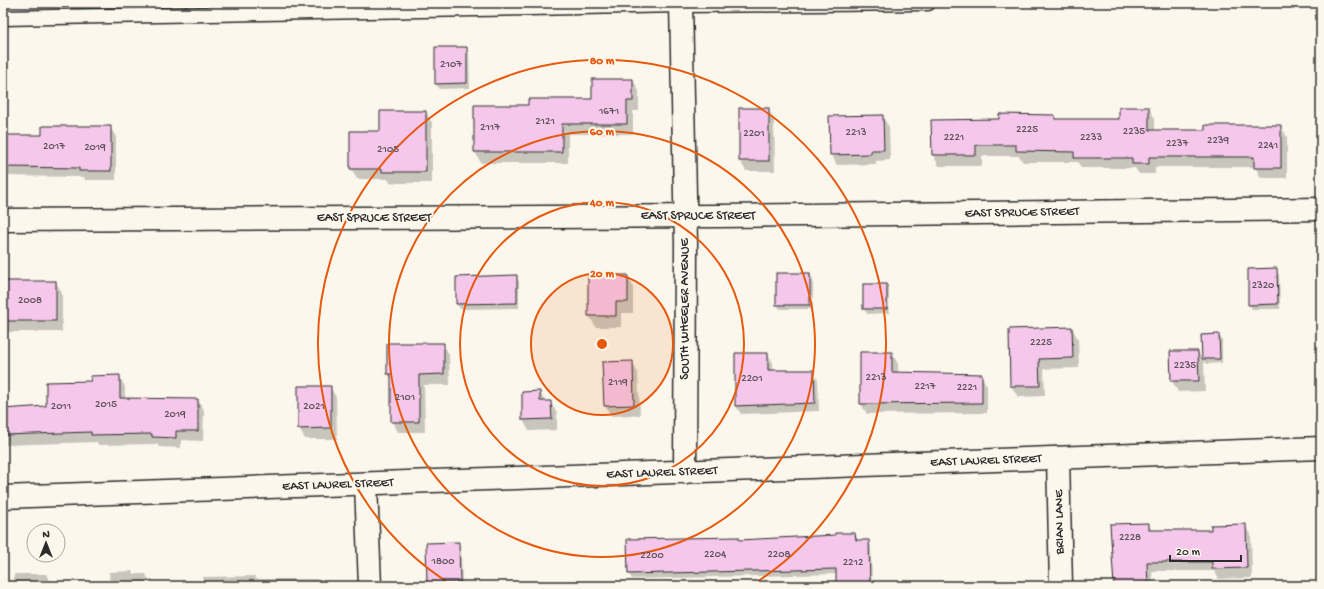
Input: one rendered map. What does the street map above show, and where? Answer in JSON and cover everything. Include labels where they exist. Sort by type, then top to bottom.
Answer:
[{"type":"street","name":"SOUTH WHEELER AVENUE","points":[[681,4],[686,216],[685,472]]},
{"type":"street","name":"EAST SPRUCE STREET","points":[[3,220],[1321,210]]},
{"type":"street","name":"EAST LAUREL STREET","points":[[3,497],[1321,448]]},
{"type":"street","name":"BRIAN LANE","points":[[1058,458],[1061,586]]},
{"type":"street","points":[[366,484],[370,586]]},
{"type":"lane","points":[[3,18],[681,4],[928,3]]},
{"type":"building","points":[[435,47],[467,47],[467,83],[435,84]]},
{"type":"building","points":[[592,79],[633,79],[633,101],[627,101],[627,124],[562,124],[562,152],[474,152],[474,105],[528,105],[528,99],[592,99]]},
{"type":"building","points":[[1119,107],[1149,107],[1149,130],[1205,130],[1205,125],[1281,125],[1281,168],[1254,168],[1254,157],[1149,157],[1149,164],[1132,164],[1132,158],[1074,158],[1074,152],[1016,151],[1016,145],[976,145],[976,155],[932,155],[931,120],[999,119],[999,114],[1055,115],[1055,119],[1119,119]]},
{"type":"building","points":[[739,108],[769,108],[769,161],[739,161]]},
{"type":"building","points":[[380,111],[426,111],[426,172],[382,172],[382,169],[350,169],[350,131],[380,131]]},
{"type":"building","points":[[883,115],[884,150],[871,150],[871,154],[830,155],[829,116]]},
{"type":"building","points":[[42,126],[111,126],[111,171],[79,171],[79,168],[3,167],[3,135],[42,135]]},
{"type":"building","points":[[1277,268],[1278,304],[1248,305],[1248,269]]},
{"type":"building","points":[[776,273],[810,273],[810,305],[776,305]]},
{"type":"building","points":[[517,275],[517,303],[456,304],[456,277]]},
{"type":"building","points":[[588,275],[628,275],[628,302],[616,302],[616,316],[588,316]]},
{"type":"building","points":[[3,281],[56,281],[56,321],[3,321]]},
{"type":"building","points":[[863,284],[887,284],[887,309],[863,309]]},
{"type":"building","points":[[1072,327],[1073,358],[1039,359],[1040,386],[1010,386],[1009,329]]},
{"type":"building","points":[[1219,334],[1220,359],[1202,359],[1201,335]]},
{"type":"building","points":[[387,343],[444,343],[444,374],[419,375],[419,422],[391,422],[391,374],[387,374]]},
{"type":"building","points":[[1170,351],[1198,351],[1199,381],[1171,381]]},
{"type":"building","points":[[860,352],[892,352],[892,372],[982,374],[982,403],[860,404]]},
{"type":"building","points":[[735,353],[768,353],[768,370],[814,370],[815,403],[735,406]]},
{"type":"building","points":[[633,361],[634,405],[604,406],[602,362]]},
{"type":"building","points":[[120,375],[120,398],[198,399],[198,431],[176,431],[176,438],[152,437],[152,434],[91,435],[91,432],[5,435],[3,409],[46,406],[46,382],[91,381],[90,376]]},
{"type":"building","points":[[298,386],[331,386],[331,428],[298,429]]},
{"type":"building","points":[[540,391],[540,401],[551,401],[552,419],[522,420],[522,392]]},
{"type":"building","points":[[1149,523],[1149,530],[1211,530],[1211,525],[1246,524],[1247,568],[1212,569],[1212,562],[1147,562],[1148,586],[1114,586],[1110,524]]},
{"type":"building","points":[[835,533],[855,533],[856,540],[869,540],[870,586],[836,586],[836,569],[628,574],[627,539],[739,537],[739,540],[835,535]]},
{"type":"building","points":[[459,542],[460,582],[427,583],[426,543]]}]
